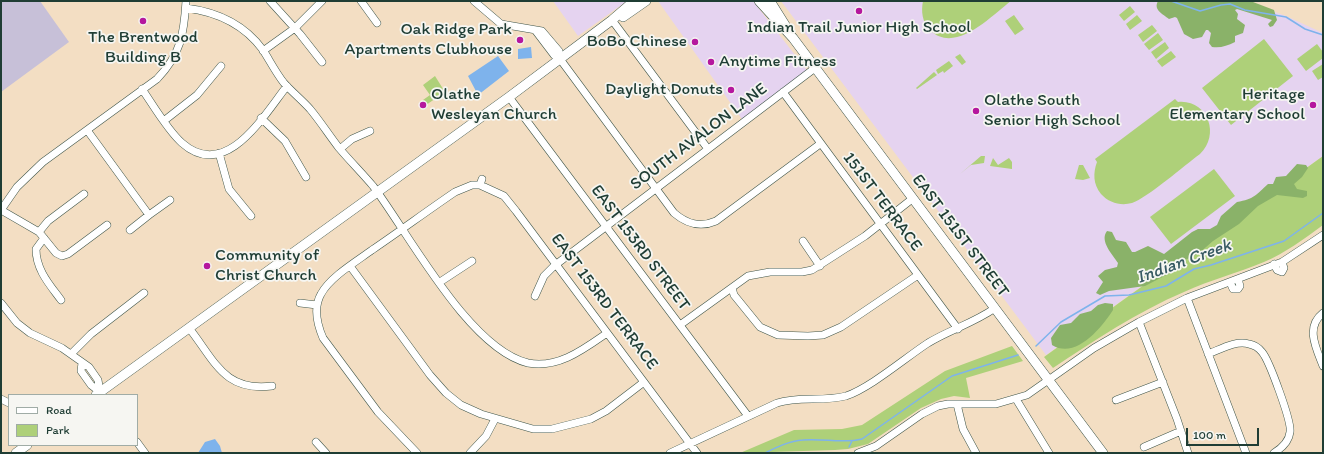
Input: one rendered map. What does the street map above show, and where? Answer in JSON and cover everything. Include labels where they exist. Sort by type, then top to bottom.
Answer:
[{"type":"main road","points":[[99,394],[509,97],[612,20],[634,1]]},
{"type":"main road","points":[[612,20],[622,18],[646,1]]},
{"type":"main road","name":"EAST 151ST STREET","points":[[759,1],[793,38]]},
{"type":"main road","name":"EAST 151ST STREET","points":[[770,1],[793,38],[815,68],[1103,453]]},
{"type":"main road","points":[[16,453],[26,446]]},
{"type":"street","points":[[270,1],[295,28],[322,62]]},
{"type":"street","points":[[263,51],[295,28],[322,1]]},
{"type":"street","points":[[361,1],[376,23]]},
{"type":"street","points":[[474,1],[501,24],[535,30],[546,34],[559,51],[560,59],[674,213],[684,220],[698,225],[711,223],[720,218],[820,144]]},
{"type":"street","points":[[107,225],[65,256],[56,253],[39,232],[1,210],[17,187],[29,174],[157,79],[168,68],[183,36],[186,5],[233,22],[250,35],[287,86],[309,108],[340,149],[377,192],[464,317],[483,336],[511,356],[529,363],[541,364],[566,360],[607,333]]},
{"type":"street","points":[[612,20],[708,149]]},
{"type":"street","points":[[165,120],[198,95],[221,66]]},
{"type":"street","name":"SOUTH AVALON LANE","points":[[535,296],[544,276],[557,264],[815,68]]},
{"type":"street","points":[[142,89],[176,136],[187,146],[199,152],[219,154],[237,146],[287,86]]},
{"type":"street","name":"151ST TERRACE","points":[[783,92],[958,329]]},
{"type":"street","name":"EAST 153RD STREET","points":[[509,97],[748,416]]},
{"type":"street","points":[[261,118],[285,141],[306,176]]},
{"type":"street","points":[[87,130],[150,215]]},
{"type":"street","points":[[340,149],[352,139],[370,131]]},
{"type":"street","points":[[219,154],[229,189],[251,216]]},
{"type":"street","name":"EAST 153RD TERRACE","points":[[402,229],[455,192],[481,182],[504,196],[557,264],[697,453]]},
{"type":"street","points":[[39,232],[48,221],[84,194]]},
{"type":"street","points":[[680,325],[748,276],[756,273],[802,272],[820,266],[880,225],[912,199]]},
{"type":"street","points":[[130,230],[170,200]]},
{"type":"street","points":[[402,229],[334,278],[321,293],[316,313],[318,326],[323,338],[378,412],[417,453]]},
{"type":"street","points":[[44,238],[36,249],[38,263],[41,272],[61,300]]},
{"type":"street","points":[[861,452],[876,446],[929,410],[948,404],[996,404],[1027,395],[1094,348],[1138,322],[1187,298],[1230,282],[1233,289],[1238,289],[1240,286],[1238,279],[1274,264],[1277,270],[1282,272],[1284,268],[1282,262],[1322,238]]},
{"type":"street","points":[[803,241],[820,266]]},
{"type":"street","points":[[440,282],[472,261]]},
{"type":"street","points":[[350,266],[430,375],[446,393],[461,405],[495,419],[533,429],[552,429],[574,424],[591,419],[606,411],[644,382]]},
{"type":"street","points":[[732,288],[734,295],[760,327],[778,335],[808,336],[823,334],[841,328],[918,274]]},
{"type":"street","points":[[71,354],[91,334],[144,293]]},
{"type":"street","points":[[1187,298],[1246,453]]},
{"type":"street","points":[[1,303],[18,323],[30,333],[71,354],[82,363],[81,371],[99,394]]},
{"type":"street","points":[[300,303],[318,306]]},
{"type":"street","points":[[670,453],[748,416],[786,400],[830,399],[848,395],[860,389],[928,343],[958,329],[995,308]]},
{"type":"street","points":[[1323,313],[1314,325],[1312,334],[1323,366]]},
{"type":"street","points":[[1138,322],[1181,431],[1188,453]]},
{"type":"street","points":[[189,328],[223,373],[231,380],[251,387],[272,386]]},
{"type":"street","points":[[1208,354],[1243,343],[1255,346],[1261,351],[1291,426],[1289,438],[1286,444],[1274,453]]},
{"type":"street","points":[[1116,400],[1162,382]]},
{"type":"street","points":[[1016,399],[1049,453]]},
{"type":"street","points":[[957,404],[963,429],[976,453]]},
{"type":"street","points":[[470,453],[486,436],[495,419]]},
{"type":"street","points":[[1144,447],[1181,431]]},
{"type":"street","points":[[316,442],[326,453]]},
{"type":"street","points":[[138,443],[146,453]]},
{"type":"shaded area","points":[[1,1],[40,1],[69,42],[1,92]]},
{"type":"shaded area","points":[[553,1],[627,1],[578,36]]},
{"type":"shaded area","points":[[658,1],[753,1],[809,73],[744,122]]},
{"type":"shaded area","points":[[781,1],[1184,1],[1197,5],[1232,1],[1250,3],[1286,16],[1323,33],[1323,156],[1046,355]]},
{"type":"green space","points":[[923,1],[1011,1],[972,30],[961,36],[950,38],[940,37],[927,27],[923,16]]},
{"type":"green space","points":[[1158,1],[1253,2],[1274,10],[1277,20],[1273,26],[1270,27],[1268,24],[1272,20],[1237,9],[1235,10],[1238,14],[1237,19],[1245,25],[1243,33],[1235,36],[1235,42],[1227,46],[1212,47],[1209,43],[1211,33],[1208,30],[1206,30],[1202,37],[1193,39],[1184,34],[1177,18],[1175,17],[1169,19],[1159,12],[1157,7]]},
{"type":"green space","points":[[1130,6],[1135,12],[1124,21],[1119,15]]},
{"type":"green space","points":[[1014,15],[1024,29],[1015,35],[1005,21]]},
{"type":"green space","points":[[1137,15],[1142,21],[1130,30],[1126,24]]},
{"type":"green space","points":[[1152,25],[1157,31],[1143,42],[1138,35]]},
{"type":"green space","points":[[1158,33],[1163,40],[1149,50],[1144,44]]},
{"type":"green space","points":[[1264,39],[1293,76],[1231,125],[1202,88]]},
{"type":"green space","points":[[1165,42],[1169,48],[1156,59],[1151,52]]},
{"type":"green space","points":[[1317,44],[1323,52],[1323,58],[1306,71],[1297,59]]},
{"type":"green space","points":[[1171,51],[1176,57],[1162,67],[1157,61]]},
{"type":"green space","points":[[960,54],[966,62],[962,65],[955,57]]},
{"type":"green space","points":[[949,61],[953,66],[944,73],[943,71],[938,74],[936,70]]},
{"type":"green space","points":[[1323,64],[1323,77],[1318,80],[1312,71]]},
{"type":"green space","points":[[934,72],[937,75],[917,89],[916,88]]},
{"type":"green space","points":[[435,76],[445,92],[426,105],[423,100],[430,95],[423,85]]},
{"type":"green space","points":[[1175,99],[1178,102],[1197,106],[1208,119],[1210,137],[1206,146],[1200,154],[1139,200],[1124,204],[1115,203],[1108,200],[1101,194],[1096,186],[1094,174],[1097,162],[1095,159]]},
{"type":"green space","points":[[981,156],[985,156],[984,163],[971,165],[960,174]]},
{"type":"green space","points":[[1323,156],[1323,225],[1287,250],[1264,262],[1194,288],[1133,317],[1053,368],[1044,357]]},
{"type":"green space","points":[[993,158],[998,165],[1009,158],[1012,162],[1012,169],[990,166]]},
{"type":"green space","points":[[1297,164],[1306,165],[1308,168],[1302,177],[1294,184],[1297,189],[1307,191],[1307,196],[1303,198],[1277,195],[1258,206],[1239,224],[1213,241],[1198,254],[1185,260],[1174,271],[1145,286],[1109,291],[1100,295],[1096,293],[1103,282],[1098,276],[1105,270],[1117,267],[1118,263],[1110,252],[1106,243],[1105,235],[1107,231],[1112,232],[1116,240],[1126,242],[1132,252],[1148,246],[1164,254],[1192,232],[1198,229],[1210,229],[1217,225],[1221,216],[1237,202],[1254,196],[1268,184],[1273,184],[1276,177],[1286,176]]},
{"type":"green space","points":[[1079,165],[1083,165],[1090,178],[1083,180],[1075,179]]},
{"type":"green space","points":[[1214,169],[1235,196],[1171,244],[1150,217]]},
{"type":"green space","points":[[1105,303],[1113,304],[1113,310],[1102,325],[1087,340],[1070,348],[1061,348],[1052,345],[1051,338],[1060,325],[1071,323],[1080,314],[1091,311],[1098,305]]},
{"type":"green space","points":[[1012,346],[1023,361],[966,378],[970,398],[954,396],[941,399],[921,408],[868,444],[848,449],[835,450],[740,453],[794,430],[842,429],[862,425],[945,371]]},
{"type":"water","points":[[531,47],[532,58],[518,59],[518,49]]},
{"type":"water","points":[[498,56],[509,71],[478,95],[468,76]]},
{"type":"water","points":[[215,439],[220,446],[222,453],[198,453],[205,442]]},
{"type":"waterway","points":[[1171,1],[1200,11],[1230,4],[1245,10],[1286,17],[1305,29],[1323,35]]},
{"type":"waterway","name":"Indian Creek","points":[[1036,346],[1061,322],[1105,296],[1129,295],[1166,286],[1194,269],[1211,265],[1284,241],[1323,213]]},
{"type":"waterway","name":"Indian Creek","points":[[765,453],[783,445],[798,441],[848,441],[862,439],[952,376],[1018,355]]},
{"type":"waterway","name":"Indian Creek","points":[[849,447],[852,441]]},
{"type":"place","name":"Indian Trail Junior High School","points":[[859,11]]},
{"type":"place","name":"The Brentwood Building B","points":[[143,21]]},
{"type":"place","name":"Oak Ridge Park Apartments Clubhouse","points":[[520,40]]},
{"type":"place","name":"BoBo Chinese","points":[[695,42]]},
{"type":"place","name":"Anytime Fitness","points":[[711,62]]},
{"type":"place","name":"Daylight Donuts","points":[[731,90]]},
{"type":"place","name":"Olathe Wesleyan Church","points":[[423,105]]},
{"type":"place","name":"Heritage Elementary School","points":[[1313,105]]},
{"type":"place","name":"Olathe South Senior High School","points":[[976,111]]},
{"type":"place","name":"Community of Christ Church","points":[[207,266]]}]
